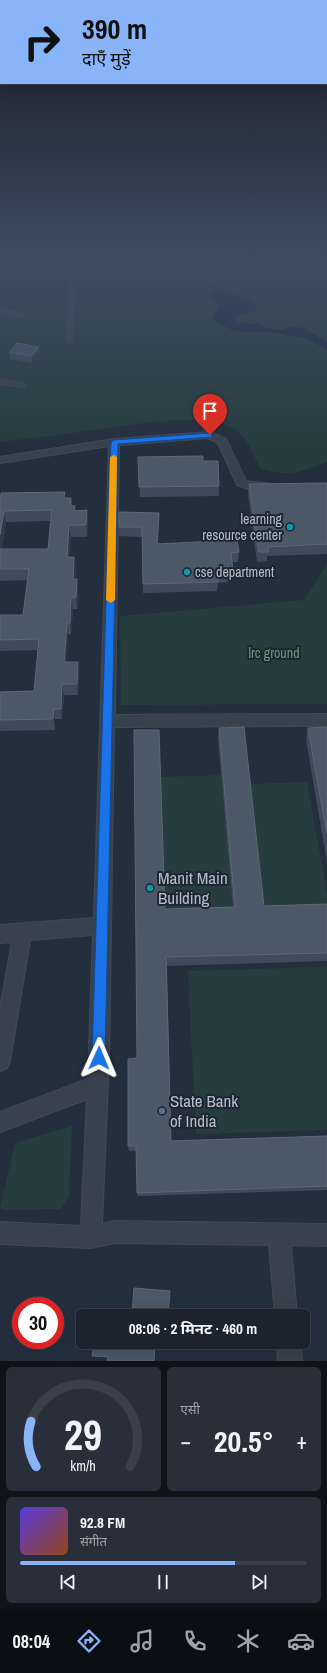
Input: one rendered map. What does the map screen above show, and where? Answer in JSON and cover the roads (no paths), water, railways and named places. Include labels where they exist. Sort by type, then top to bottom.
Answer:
[{"type":"street","points":[[0,460],[114,442],[210,435],[222,441],[241,483],[252,486],[275,486]]},
{"type":"street","points":[[91,1237],[96,1086],[99,1058],[101,926],[108,721],[114,442]]},
{"type":"street","points":[[108,721],[327,720]]},
{"type":"street","points":[[0,934],[101,926]]},
{"type":"street","points":[[0,1060],[23,932]]},
{"type":"street","points":[[0,1122],[96,1086]]},
{"type":"street","points":[[0,1233],[91,1237],[114,1232],[327,1234]]},
{"type":"street","points":[[279,1234],[285,1309]]},
{"type":"street","points":[[289,1349],[290,1361]]},
{"type":"lane","points":[[70,340],[71,323]]},
{"type":"lane","points":[[0,382],[22,385]]},
{"type":"water","points":[[218,323],[259,324],[266,328],[281,330],[291,327],[304,328],[327,343],[327,349],[302,337],[270,332],[234,331]]},
{"type":"place","name":"learning resource center","points":[[290,527]]},
{"type":"place","name":"cse department","points":[[187,572]]},
{"type":"place","name":"Manit Main Building","points":[[150,888]]},
{"type":"place","name":"State Bank of India","points":[[162,1111]]},
{"type":"park label","name":"lrc ground","points":[[274,653]]}]
